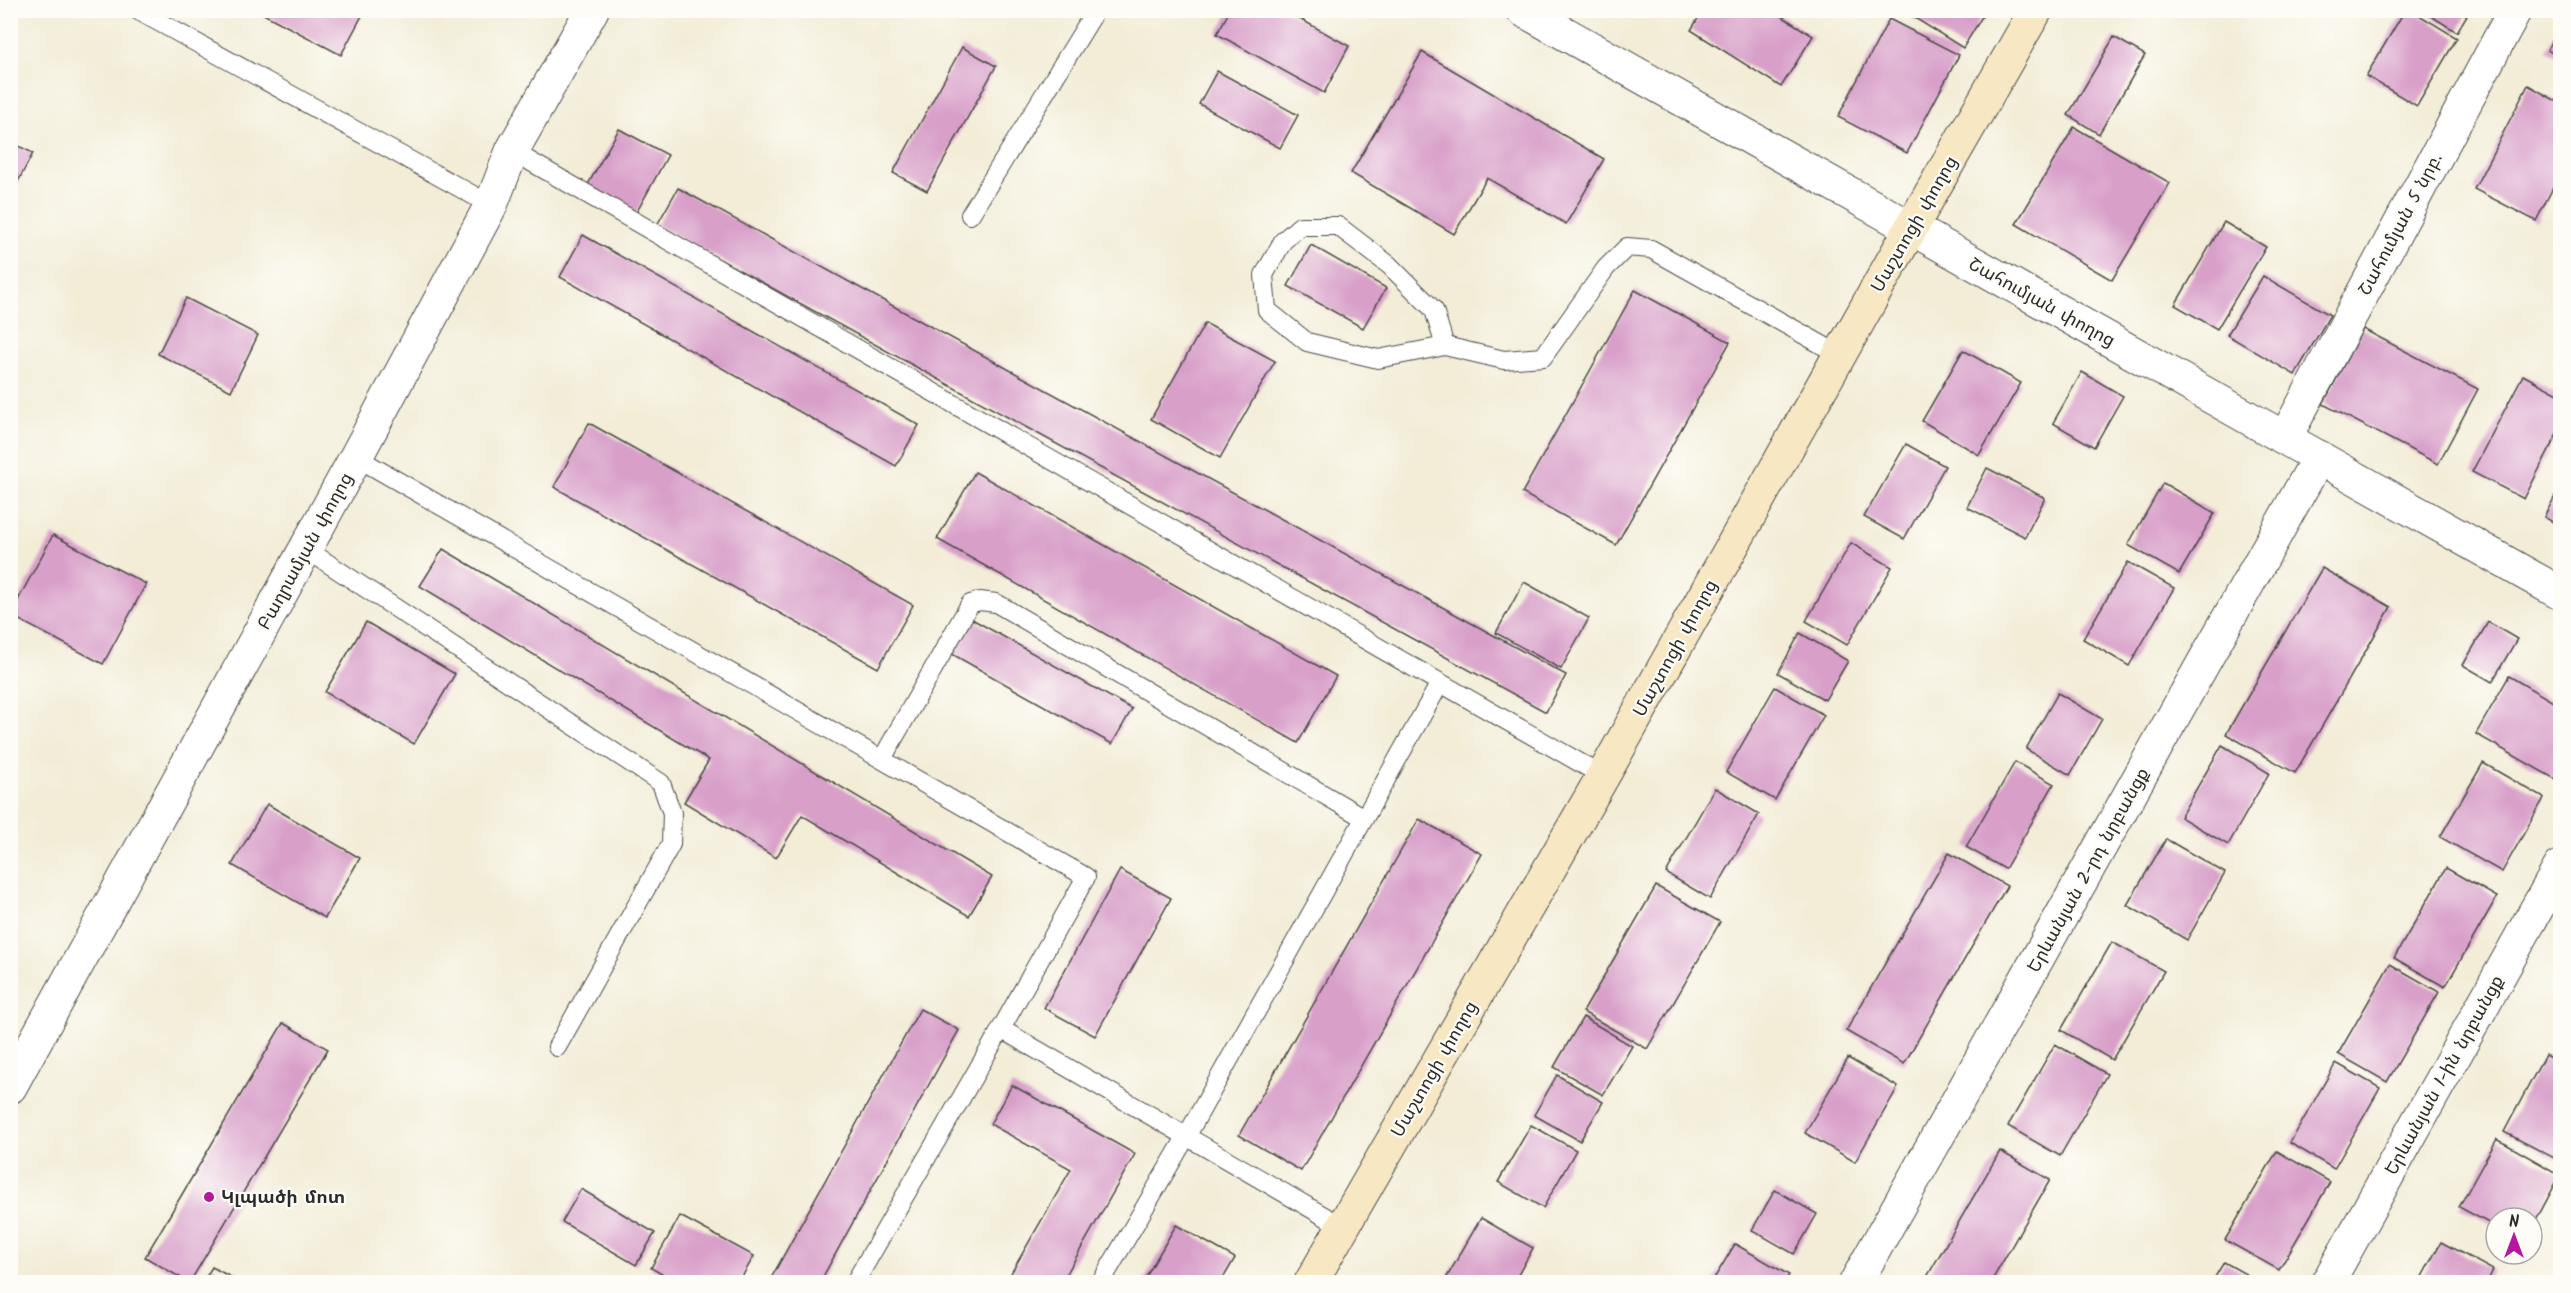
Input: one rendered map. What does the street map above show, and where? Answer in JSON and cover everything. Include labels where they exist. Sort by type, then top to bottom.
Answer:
[{"type":"main road","name":"Մաշտոցի փողոց","points":[[1311,1282],[1603,776],[2036,10]]},
{"type":"street","name":"Բաղրամյան փողոց","points":[[10,1087],[356,457],[490,205],[512,151],[592,10]]},
{"type":"street","name":"Շահումյան փողոց","points":[[1522,10],[2560,592]]},
{"type":"street","name":"Շահումյան 5 նրբ.","points":[[2284,438],[2515,10]]},
{"type":"street","name":"Երևանյան 2-րդ նրբանցք","points":[[1856,1282],[2319,457]]},
{"type":"street","name":"Երևանյան 1-ին նրբանցք","points":[[2328,1282],[2560,867]]},
{"type":"lane","points":[[137,10],[490,205]]},
{"type":"lane","points":[[970,215],[1096,10]]},
{"type":"lane","points":[[512,151],[1603,776]]},
{"type":"lane","points":[[1445,346],[1434,310],[1389,266],[1338,226],[1300,226],[1283,241],[1264,275],[1267,310],[1307,342],[1378,359],[1445,346],[1504,360],[1543,357],[1606,268],[1628,247],[1650,249],[1840,356]]},
{"type":"lane","points":[[356,457],[1086,877],[855,1282]]},
{"type":"lane","points":[[306,549],[661,783],[672,813],[671,844],[557,1047]]},
{"type":"lane","points":[[882,759],[970,604],[980,601],[996,603],[1364,819]]},
{"type":"lane","points":[[1101,1282],[1186,1137],[1440,683]]},
{"type":"lane","points":[[1001,1029],[1343,1227]]},
{"type":"building","points":[[256,10],[365,10],[341,55]]},
{"type":"building","points":[[1230,10],[1284,10],[1349,46],[1324,93],[1217,34]]},
{"type":"building","points":[[1703,10],[1772,10],[1813,36],[1781,87],[1691,30]]},
{"type":"building","points":[[1902,10],[1986,10],[1963,48]]},
{"type":"building","points":[[2405,10],[2411,10],[2457,38],[2417,106],[2366,76]]},
{"type":"building","points":[[2421,10],[2470,10],[2457,32]]},
{"type":"building","points":[[1889,19],[1959,55],[1907,153],[1838,117]]},
{"type":"building","points":[[2560,23],[2560,57],[2547,50]]},
{"type":"building","points":[[2114,37],[2145,55],[2099,134],[2068,115]]},
{"type":"building","points":[[962,47],[996,66],[927,191],[893,173]]},
{"type":"building","points":[[1422,52],[1604,159],[1566,224],[1487,178],[1454,234],[1351,173]]},
{"type":"building","points":[[1217,71],[1298,115],[1280,148],[1199,104]]},
{"type":"building","points":[[2528,85],[2560,103],[2560,174],[2536,221],[2474,189]]},
{"type":"building","points":[[2074,127],[2170,183],[2112,280],[2016,224]]},
{"type":"building","points":[[619,129],[668,155],[635,215],[586,188]]},
{"type":"building","points":[[10,142],[33,153],[14,189],[10,187]]},
{"type":"building","points":[[678,188],[1566,675],[1546,712],[657,225]]},
{"type":"building","points":[[2224,222],[2266,247],[2217,329],[2175,305]]},
{"type":"building","points":[[583,235],[919,425],[896,466],[560,277]]},
{"type":"building","points":[[1311,245],[1386,288],[1363,328],[1288,286]]},
{"type":"building","points":[[2263,276],[2330,315],[2295,375],[2227,335]]},
{"type":"building","points":[[1635,290],[1730,342],[1616,545],[1522,493]]},
{"type":"building","points":[[186,298],[258,335],[231,391],[158,354]]},
{"type":"building","points":[[1205,323],[1275,361],[1220,458],[1151,419]]},
{"type":"building","points":[[2363,329],[2478,389],[2438,464],[2323,404]]},
{"type":"building","points":[[1963,350],[2021,383],[1979,455],[1922,421]]},
{"type":"building","points":[[2082,372],[2123,396],[2094,447],[2053,423]]},
{"type":"building","points":[[2523,375],[2560,395],[2560,428],[2524,499],[2472,472]]},
{"type":"building","points":[[589,423],[913,605],[878,668],[554,487]]},
{"type":"building","points":[[1906,444],[1945,466],[1904,539],[1864,517]]},
{"type":"building","points":[[1987,468],[2045,498],[2025,537],[1967,507]]},
{"type":"building","points":[[975,472],[1336,676],[1298,743],[937,539]]},
{"type":"building","points":[[2163,483],[2215,513],[2179,574],[2128,545]]},
{"type":"building","points":[[2560,487],[2560,526],[2544,517]]},
{"type":"building","points":[[53,535],[146,584],[103,664],[10,615]]},
{"type":"building","points":[[1851,543],[1892,567],[1847,645],[1806,621]]},
{"type":"building","points":[[443,549],[992,877],[969,916],[802,815],[776,858],[684,802],[709,760],[420,586]]},
{"type":"building","points":[[2128,562],[2174,588],[2129,666],[2083,639]]},
{"type":"building","points":[[2322,568],[2391,607],[2295,773],[2226,734]]},
{"type":"building","points":[[1524,582],[1589,618],[1561,669],[1496,633]]},
{"type":"building","points":[[972,619],[1132,709],[1112,744],[952,654]]},
{"type":"building","points":[[366,622],[455,674],[414,744],[325,692]]},
{"type":"building","points":[[2488,622],[2517,639],[2492,682],[2463,665]]},
{"type":"building","points":[[1800,633],[1848,661],[1825,700],[1778,673]]},
{"type":"building","points":[[2509,676],[2560,706],[2560,769],[2555,779],[2476,734]]},
{"type":"building","points":[[1775,687],[1824,715],[1775,800],[1726,772]]},
{"type":"building","points":[[2058,693],[2102,719],[2070,775],[2026,749]]},
{"type":"building","points":[[2222,745],[2269,773],[2228,845],[2180,817]]},
{"type":"building","points":[[2015,762],[2054,784],[2005,869],[1966,847]]},
{"type":"building","points":[[2483,763],[2544,798],[2502,872],[2440,837]]},
{"type":"building","points":[[1715,788],[1759,814],[1710,899],[1666,873]]},
{"type":"building","points":[[267,804],[360,858],[325,918],[232,865]]},
{"type":"building","points":[[1419,819],[1482,854],[1301,1171],[1239,1135]]},
{"type":"building","points":[[2166,839],[2225,873],[2187,940],[2127,905]]},
{"type":"building","points":[[1949,853],[2007,886],[1904,1064],[1846,1031]]},
{"type":"building","points":[[2446,868],[2497,897],[2445,987],[2394,958]]},
{"type":"building","points":[[1120,870],[1171,898],[1095,1036],[1044,1008]]},
{"type":"building","points":[[1656,886],[1720,922],[1647,1049],[1583,1012]]},
{"type":"building","points":[[2112,942],[2164,971],[2112,1060],[2061,1030]]},
{"type":"building","points":[[2390,964],[2439,992],[2387,1082],[2338,1054]]},
{"type":"building","points":[[920,1009],[959,1030],[820,1282],[769,1282]]},
{"type":"building","points":[[1583,1017],[1632,1046],[1603,1095],[1554,1067]]},
{"type":"building","points":[[283,1023],[328,1049],[188,1282],[145,1257]]},
{"type":"building","points":[[2055,1044],[2107,1074],[2060,1156],[2008,1126]]},
{"type":"building","points":[[2545,1055],[2560,1063],[2560,1161],[2504,1132]]},
{"type":"building","points":[[1848,1058],[1898,1087],[1855,1162],[1805,1133]]},
{"type":"building","points":[[2336,1063],[2380,1088],[2334,1169],[2290,1143]]},
{"type":"building","points":[[1557,1075],[1603,1102],[1580,1141],[1534,1115]]},
{"type":"building","points":[[1012,1085],[1135,1154],[1062,1282],[1006,1282],[1071,1169],[990,1124]]},
{"type":"building","points":[[1531,1125],[1576,1150],[1543,1208],[1498,1182]]},
{"type":"building","points":[[2497,1139],[2560,1175],[2544,1206],[2484,1206],[2484,1221],[2459,1207]]},
{"type":"building","points":[[2000,1151],[2050,1180],[1991,1282],[1924,1282]]},
{"type":"building","points":[[2277,1151],[2330,1182],[2279,1270],[2225,1240]]},
{"type":"building","points":[[581,1189],[655,1233],[636,1265],[562,1222]]},
{"type":"building","points":[[1775,1190],[1817,1214],[1794,1254],[1752,1230]]},
{"type":"building","points":[[680,1216],[754,1256],[739,1282],[676,1282],[651,1268]]},
{"type":"building","points":[[1481,1218],[1533,1248],[1514,1282],[1444,1282]]},
{"type":"building","points":[[1176,1225],[1235,1258],[1221,1282],[1143,1282]]},
{"type":"building","points":[[2441,1242],[2493,1270],[2487,1282],[2419,1282]]},
{"type":"building","points":[[1735,1244],[1789,1275],[1784,1282],[1712,1282]]},
{"type":"building","points":[[2224,1262],[2260,1282],[2212,1282]]},
{"type":"building","points":[[212,1267],[240,1282],[203,1282]]},
{"type":"place","name":"Կլպածի մոտ","points":[[209,1197]]}]
